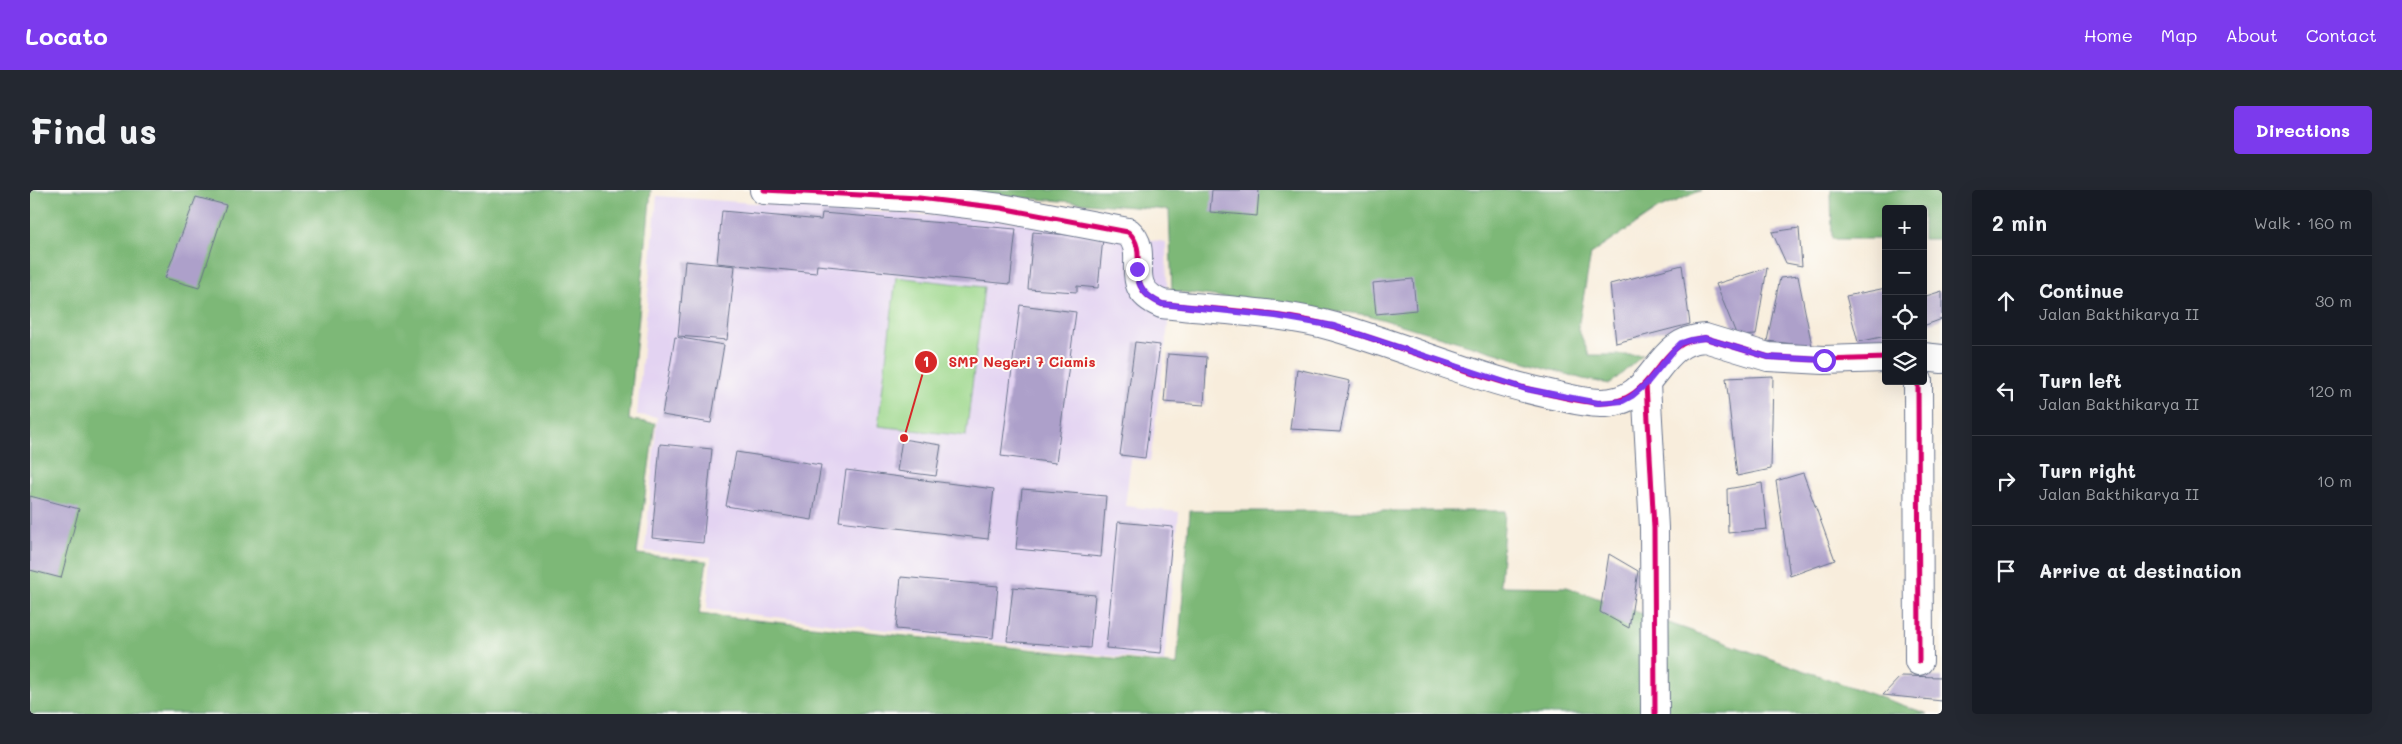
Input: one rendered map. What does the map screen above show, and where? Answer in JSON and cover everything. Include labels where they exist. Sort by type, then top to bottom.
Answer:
[{"type":"street","points":[[764,190],[919,198],[1019,211],[1128,232],[1136,244],[1137,279],[1140,287],[1153,300],[1162,304],[1276,316],[1334,326],[1526,389],[1586,402],[1612,403],[1623,401],[1632,396],[1646,384],[1677,347],[1686,341],[1698,339],[1705,338],[1768,357],[1824,360],[1882,358]]},
{"type":"street","points":[[1927,357],[1942,359]]},
{"type":"street","points":[[1646,384],[1654,528],[1655,714]]},
{"type":"street","points":[[1918,385],[1918,661]]},
{"type":"shaded area","points":[[657,196],[1035,223],[1166,242],[1168,325],[1150,461],[1131,459],[1125,506],[1179,512],[1164,662],[707,609],[711,557],[645,551],[657,417],[637,415]]},
{"type":"green space","points":[[30,190],[651,190],[629,420],[655,423],[637,554],[707,561],[699,614],[1177,665],[1190,511],[1505,511],[1500,586],[1566,587],[1928,714],[30,714]]},
{"type":"green space","points":[[929,190],[1702,190],[1658,209],[1591,254],[1578,328],[1589,355],[1643,355],[1610,384],[1583,379],[1368,315],[1172,291],[1169,210]]},
{"type":"green space","points":[[1831,190],[1942,190],[1942,239],[1927,239],[1927,205],[1882,205],[1882,239],[1832,239]]},
{"type":"green space","points":[[896,277],[984,287],[966,436],[878,426]]},
{"type":"building","points":[[1212,190],[1259,190],[1257,216],[1210,212]]},
{"type":"building","points":[[196,197],[226,205],[199,288],[165,278]]},
{"type":"building","points":[[722,211],[821,220],[822,213],[1016,229],[1010,284],[817,265],[816,273],[717,263]]},
{"type":"building","points":[[1799,228],[1802,266],[1786,263],[1772,232]]},
{"type":"building","points":[[1033,232],[1103,238],[1098,288],[1077,286],[1077,292],[1028,289]]},
{"type":"building","points":[[685,261],[735,266],[727,340],[678,336]]},
{"type":"building","points":[[1682,265],[1690,324],[1616,343],[1610,284]]},
{"type":"building","points":[[1767,268],[1756,335],[1737,336],[1716,284]]},
{"type":"building","points":[[1798,276],[1812,346],[1767,341],[1780,278]]},
{"type":"building","points":[[1413,279],[1416,310],[1376,314],[1373,283]]},
{"type":"building","points":[[1882,289],[1882,337],[1858,342],[1846,296]]},
{"type":"building","points":[[1942,291],[1942,319],[1927,325],[1927,296]]},
{"type":"building","points":[[1020,305],[1076,312],[1056,463],[1001,456]]},
{"type":"building","points":[[675,337],[724,345],[711,423],[662,415]]},
{"type":"building","points":[[1135,342],[1160,345],[1145,458],[1120,455]]},
{"type":"building","points":[[1168,354],[1207,357],[1204,405],[1164,402]]},
{"type":"building","points":[[1297,369],[1350,381],[1340,432],[1290,429]]},
{"type":"building","points":[[1773,376],[1771,469],[1737,476],[1726,378]]},
{"type":"building","points":[[902,439],[941,445],[936,476],[897,471]]},
{"type":"building","points":[[660,444],[712,449],[703,543],[652,538]]},
{"type":"building","points":[[736,452],[821,465],[812,520],[726,506]]},
{"type":"building","points":[[846,470],[994,489],[988,539],[839,521]]},
{"type":"building","points":[[1803,473],[1835,560],[1790,576],[1776,481]]},
{"type":"building","points":[[1762,483],[1767,529],[1728,533],[1727,489]]},
{"type":"building","points":[[1022,489],[1106,496],[1101,557],[1016,549]]},
{"type":"building","points":[[30,496],[79,509],[61,578],[30,570]]},
{"type":"building","points":[[1118,522],[1173,527],[1161,653],[1106,648]]},
{"type":"building","points":[[1609,554],[1638,571],[1629,628],[1600,612]]},
{"type":"building","points":[[901,577],[998,586],[993,638],[896,629]]},
{"type":"building","points":[[1013,587],[1095,595],[1090,648],[1007,641]]},
{"type":"building","points":[[1901,676],[1942,677],[1942,701],[1883,695]]},
{"type":"cycle path","points":[[764,190],[919,198],[1001,208],[1128,232],[1135,241],[1138,250],[1138,279],[1142,288],[1149,297],[1162,304],[1250,312],[1315,322],[1362,335],[1495,380],[1568,399],[1601,403],[1620,400],[1634,393],[1645,383],[1664,359],[1675,349],[1688,341],[1705,338],[1768,357],[1824,360],[1882,358]]},
{"type":"cycle path","points":[[1646,384],[1654,528],[1655,714]]},
{"type":"cycle path","points":[[1918,385],[1919,661]]},
{"type":"place","name":"SMP Negeri 7 Ciamis","points":[[904,438]]},
{"type":"route","points":[[1137,269],[1137,279],[1145,294],[1162,304],[1276,316],[1334,326],[1431,360],[1526,389],[1586,402],[1612,403],[1623,401],[1632,396],[1646,384],[1665,359],[1681,343],[1691,340],[1705,338],[1768,357],[1824,360]]}]
